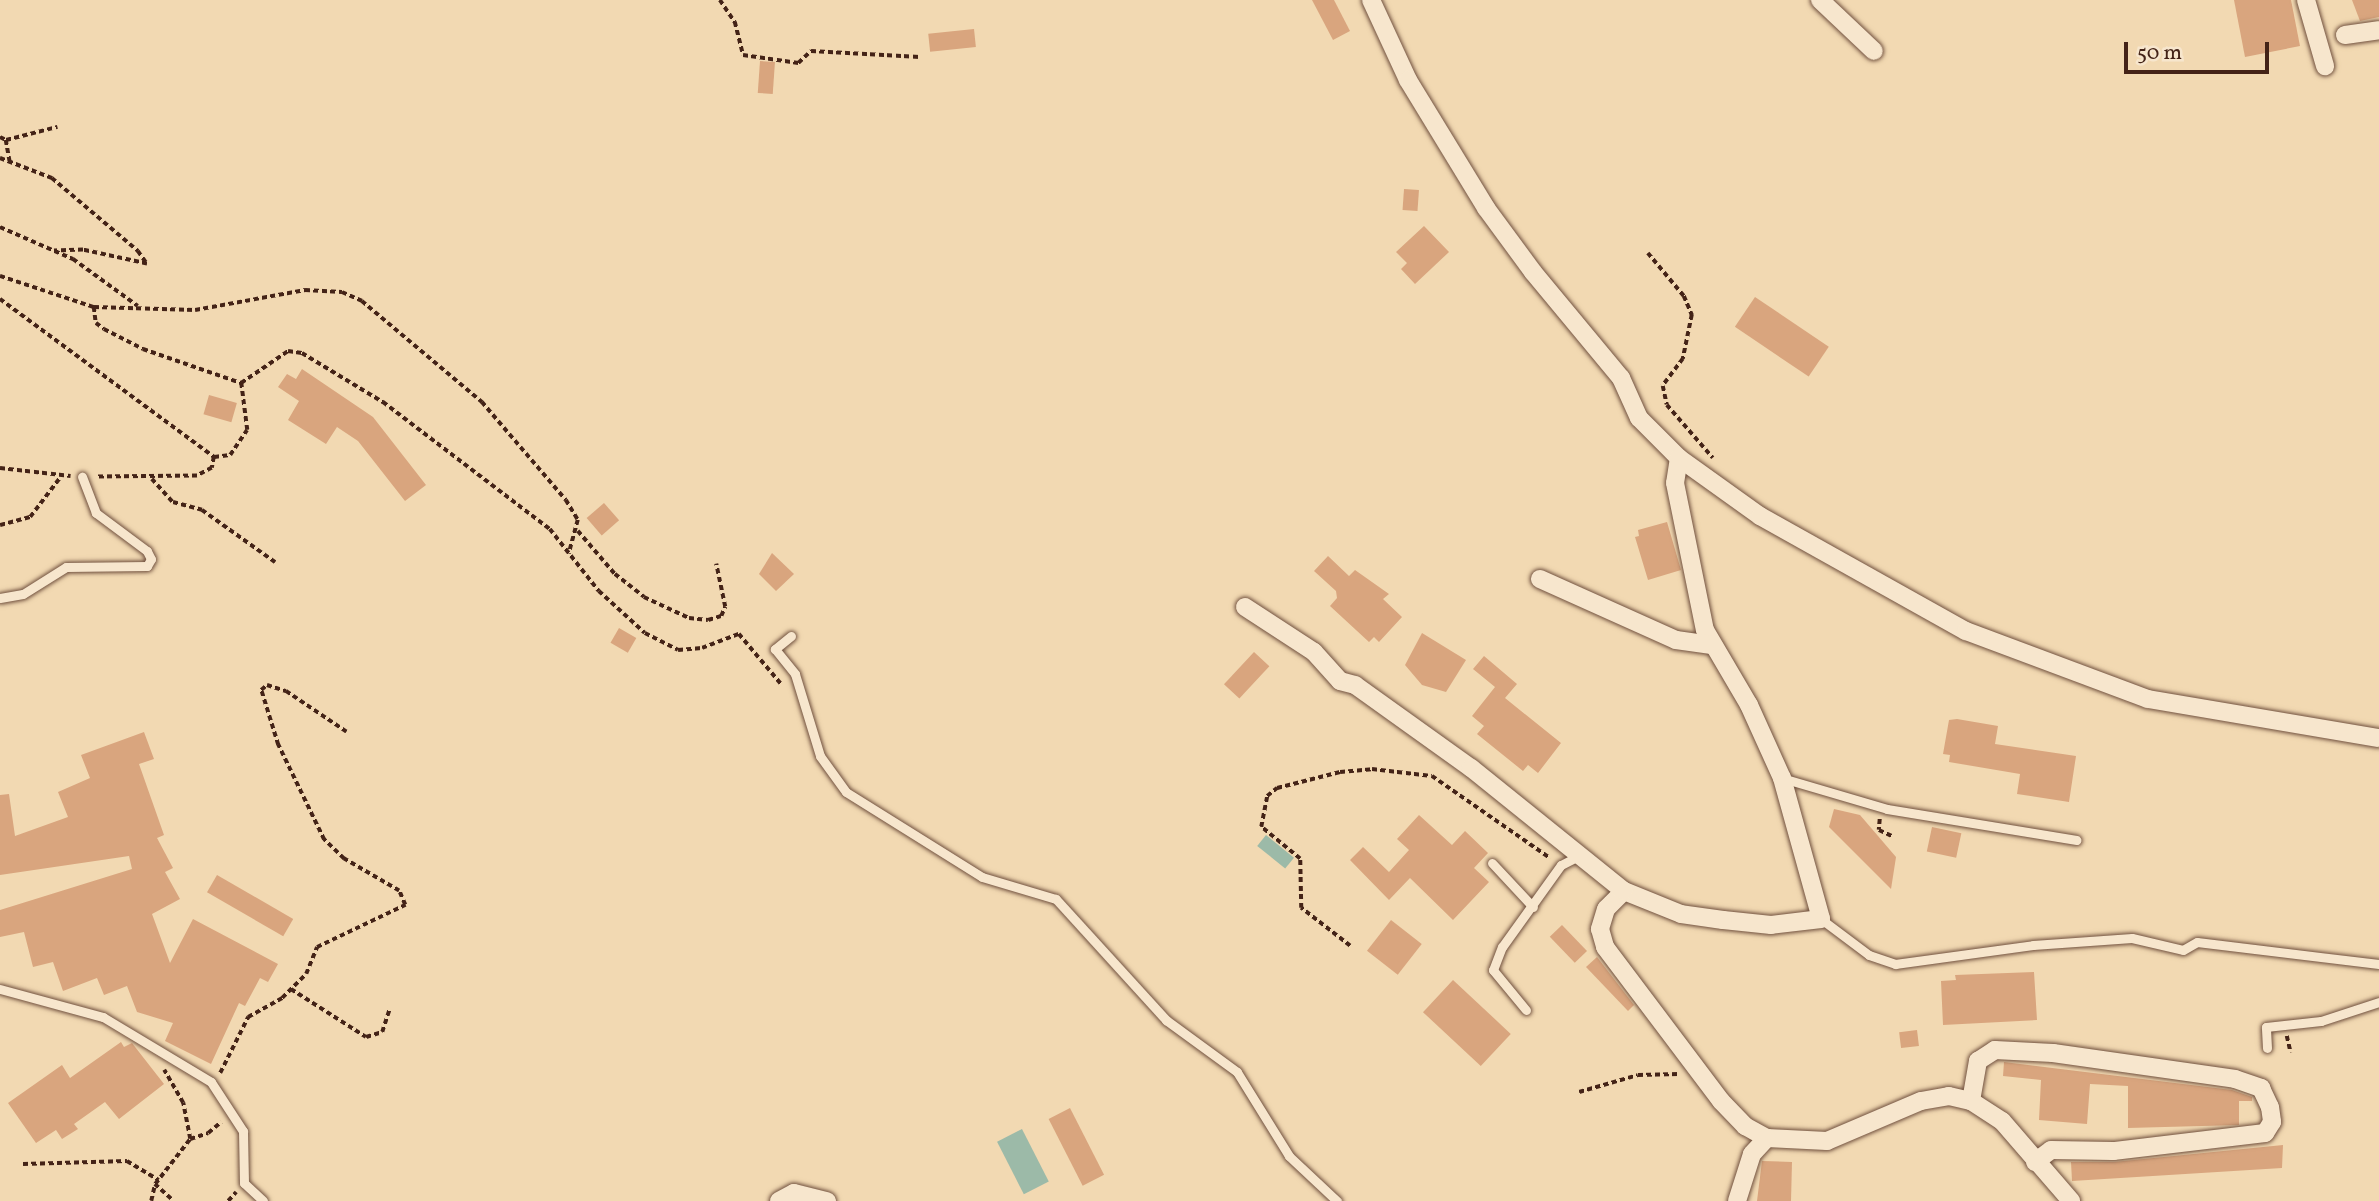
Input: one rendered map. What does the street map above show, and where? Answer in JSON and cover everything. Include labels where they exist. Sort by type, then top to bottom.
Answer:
[{"type":"street","points":[[1371,0],[1408,80],[1486,208],[1533,272],[1621,378],[1639,418],[1679,458],[1760,516],[1966,631],[2148,699],[2379,738]]},
{"type":"street","points":[[1819,0],[1874,51]]},
{"type":"street","points":[[2306,0],[2325,66]]},
{"type":"street","points":[[2345,35],[2379,30]]},
{"type":"street","points":[[1245,607],[1314,652],[1340,681],[1355,685],[1471,768],[1569,861],[1624,891],[1681,914],[1723,920],[1771,925],[1821,919],[1782,778],[1749,705],[1712,645],[1675,483],[1679,458]]},
{"type":"street","points":[[1540,579],[1676,640],[1712,645]]},
{"type":"street","points":[[1624,891],[1606,909],[1600,929],[1605,947],[1699,1074],[1745,1126],[1767,1138],[1827,1141],[1921,1101],[1950,1096],[1971,1101],[2002,1121],[2071,1201]]},
{"type":"street","points":[[1971,1101],[1978,1061],[1995,1050],[2053,1053],[2235,1079],[2261,1088],[2270,1107],[2272,1122],[2265,1133],[2113,1152],[2051,1150],[2035,1162]]},
{"type":"street","points":[[1737,1201],[1752,1154],[1767,1138]]},
{"type":"street","points":[[779,1201],[794,1193],[827,1201]]},
{"type":"lane","points":[[0,598],[23,594],[66,567],[147,566],[151,559],[146,551],[96,513],[82,477]]},
{"type":"lane","points":[[791,636],[775,649],[794,674],[820,757],[857,801],[982,877],[1045,893],[1068,909],[1166,1020],[1237,1072],[1289,1156],[1336,1201]]},
{"type":"lane","points":[[1782,778],[1887,809],[2076,841]]},
{"type":"lane","points":[[1526,1010],[1493,971],[1502,947],[1569,861]]},
{"type":"lane","points":[[1492,863],[1533,907]]},
{"type":"lane","points":[[1821,919],[1869,955],[1895,964],[2033,945],[2132,938],[2183,950],[2197,942],[2379,964]]},
{"type":"lane","points":[[0,989],[103,1017],[153,1050],[211,1082],[236,1113],[243,1131],[244,1183],[263,1201]]},
{"type":"lane","points":[[2267,1048],[2266,1027],[2321,1021],[2379,1002]]},
{"type":"path","points":[[720,0],[735,22],[743,55],[799,63],[811,51],[920,57]]},
{"type":"path","points":[[6,140],[57,127]]},
{"type":"path","points":[[0,136],[6,140],[10,162]]},
{"type":"path","points":[[0,158],[52,178],[138,251],[147,264],[83,250],[54,251]]},
{"type":"path","points":[[0,227],[73,259],[140,307]]},
{"type":"path","points":[[1648,253],[1684,296],[1692,316],[1684,359],[1663,386],[1667,405],[1718,463]]},
{"type":"path","points":[[0,276],[94,307],[195,310],[306,290],[342,292],[362,301],[482,402],[566,499],[578,520],[578,531],[569,554]]},
{"type":"path","points":[[0,299],[214,457],[230,455],[247,430],[241,383]]},
{"type":"path","points":[[94,307],[96,323],[104,329],[143,349],[241,383]]},
{"type":"path","points":[[241,383],[288,351],[326,366],[383,402],[550,529],[612,604],[664,646],[702,648],[739,634],[807,715]]},
{"type":"path","points":[[0,468],[82,477],[152,479],[197,476],[212,468],[214,457]]},
{"type":"path","points":[[0,525],[30,517],[62,475]]},
{"type":"path","points":[[152,479],[173,502],[202,510],[275,562]]},
{"type":"path","points":[[578,531],[615,575],[644,597],[689,618],[708,620],[721,616],[725,607],[716,564]]},
{"type":"path","points":[[211,1082],[248,1017],[291,989],[306,974],[317,947],[405,905],[400,891],[344,859],[324,840],[278,745],[261,690],[267,685],[286,691],[347,732]]},
{"type":"path","points":[[1350,946],[1301,908],[1300,859],[1261,827],[1267,796],[1277,788],[1340,772],[1372,769],[1432,776],[1569,861]]},
{"type":"path","points":[[291,989],[366,1037],[382,1032],[390,1008]]},
{"type":"path","points":[[153,1050],[183,1103],[190,1139]]},
{"type":"path","points":[[1579,1092],[1638,1075],[1699,1074]]},
{"type":"path","points":[[151,1201],[155,1184],[190,1139],[208,1133],[236,1113]]},
{"type":"path","points":[[23,1164],[127,1161],[159,1180]]},
{"type":"path","points":[[155,1184],[174,1201]]},
{"type":"shaded area","points":[[1266,835],[1294,858],[1285,869],[1257,846]]},
{"type":"shaded area","points":[[1022,1129],[1049,1182],[1024,1194],[997,1142]]},
{"type":"building","points":[[1312,0],[1334,0],[1350,31],[1333,40]]},
{"type":"building","points":[[2234,0],[2291,0],[2300,46],[2245,57]]},
{"type":"building","points":[[2352,0],[2379,0],[2379,17],[2360,21]]},
{"type":"building","points":[[974,29],[976,47],[930,52],[928,34]]},
{"type":"building","points":[[760,61],[775,62],[773,94],[758,93]]},
{"type":"building","points":[[1404,189],[1419,190],[1417,211],[1403,210]]},
{"type":"building","points":[[1424,226],[1449,252],[1415,284],[1401,269],[1407,263],[1396,252]]},
{"type":"building","points":[[1755,297],[1829,347],[1809,377],[1735,327]]},
{"type":"building","points":[[302,369],[373,417],[426,485],[405,501],[358,441],[337,427],[326,444],[288,420],[299,401],[278,387],[287,374],[296,379]]},
{"type":"building","points":[[209,395],[237,403],[231,422],[203,414]]},
{"type":"building","points":[[604,503],[619,520],[602,535],[587,518]]},
{"type":"building","points":[[1667,522],[1681,570],[1648,580],[1635,537],[1639,536],[1638,530]]},
{"type":"building","points":[[772,553],[794,574],[776,591],[759,574]]},
{"type":"building","points":[[1328,556],[1349,576],[1355,570],[1389,594],[1383,599],[1402,617],[1379,642],[1374,637],[1369,642],[1330,606],[1337,598],[1336,591],[1314,571]]},
{"type":"building","points":[[619,628],[636,638],[628,653],[610,643]]},
{"type":"building","points":[[1422,633],[1466,660],[1446,692],[1422,685],[1405,665]]},
{"type":"building","points":[[1254,652],[1269,666],[1239,699],[1224,684]]},
{"type":"building","points":[[1484,656],[1517,684],[1505,698],[1561,743],[1538,773],[1528,765],[1523,771],[1477,734],[1484,726],[1472,716],[1495,687],[1473,669]]},
{"type":"building","points":[[1949,720],[1998,726],[1995,744],[2076,756],[2069,802],[2017,794],[2020,774],[1949,762],[1950,755],[1943,754]]},
{"type":"building","points":[[144,732],[154,759],[139,764],[164,835],[157,838],[173,868],[165,872],[180,899],[152,914],[170,963],[193,919],[278,964],[268,982],[260,978],[245,1006],[239,1003],[211,1064],[165,1041],[173,1023],[137,1012],[127,986],[104,995],[97,978],[63,991],[53,962],[33,967],[24,932],[0,937],[0,910],[132,869],[129,856],[0,875],[0,795],[9,794],[15,836],[68,817],[58,792],[90,778],[81,755]]},
{"type":"building","points":[[1834,809],[1860,815],[1896,857],[1891,889],[1829,827]]},
{"type":"building","points":[[1419,815],[1452,845],[1465,831],[1488,853],[1474,868],[1489,882],[1453,920],[1410,878],[1389,900],[1350,860],[1363,847],[1389,872],[1409,850],[1397,839]]},
{"type":"building","points":[[1932,827],[1961,833],[1956,858],[1927,851]]},
{"type":"building","points":[[217,875],[293,919],[283,936],[207,892]]},
{"type":"building","points":[[1391,920],[1422,944],[1398,975],[1367,951]]},
{"type":"building","points":[[1562,925],[1587,951],[1575,963],[1550,937]]},
{"type":"building","points":[[1597,957],[1634,1005],[1628,1011],[1586,967]]},
{"type":"building","points":[[2034,972],[2037,1020],[1943,1025],[1941,981],[1956,980],[1955,975]]},
{"type":"building","points":[[1453,980],[1511,1034],[1481,1066],[1423,1012]]},
{"type":"building","points":[[1917,1030],[1919,1046],[1901,1048],[1899,1032]]},
{"type":"building","points":[[121,1042],[124,1047],[132,1043],[164,1084],[119,1119],[105,1102],[74,1124],[78,1129],[62,1139],[56,1130],[36,1143],[8,1103],[62,1065],[70,1078]]},
{"type":"building","points":[[2004,1062],[2232,1090],[2252,1097],[2252,1101],[2239,1101],[2239,1125],[2128,1128],[2128,1086],[2090,1084],[2087,1124],[2039,1120],[2041,1080],[2003,1076]]},
{"type":"building","points":[[1070,1108],[1104,1175],[1083,1186],[1049,1119]]},
{"type":"building","points":[[2283,1145],[2282,1168],[2072,1181],[2071,1162],[2114,1162]]},
{"type":"building","points":[[1762,1161],[1792,1162],[1791,1201],[1757,1201]]}]
